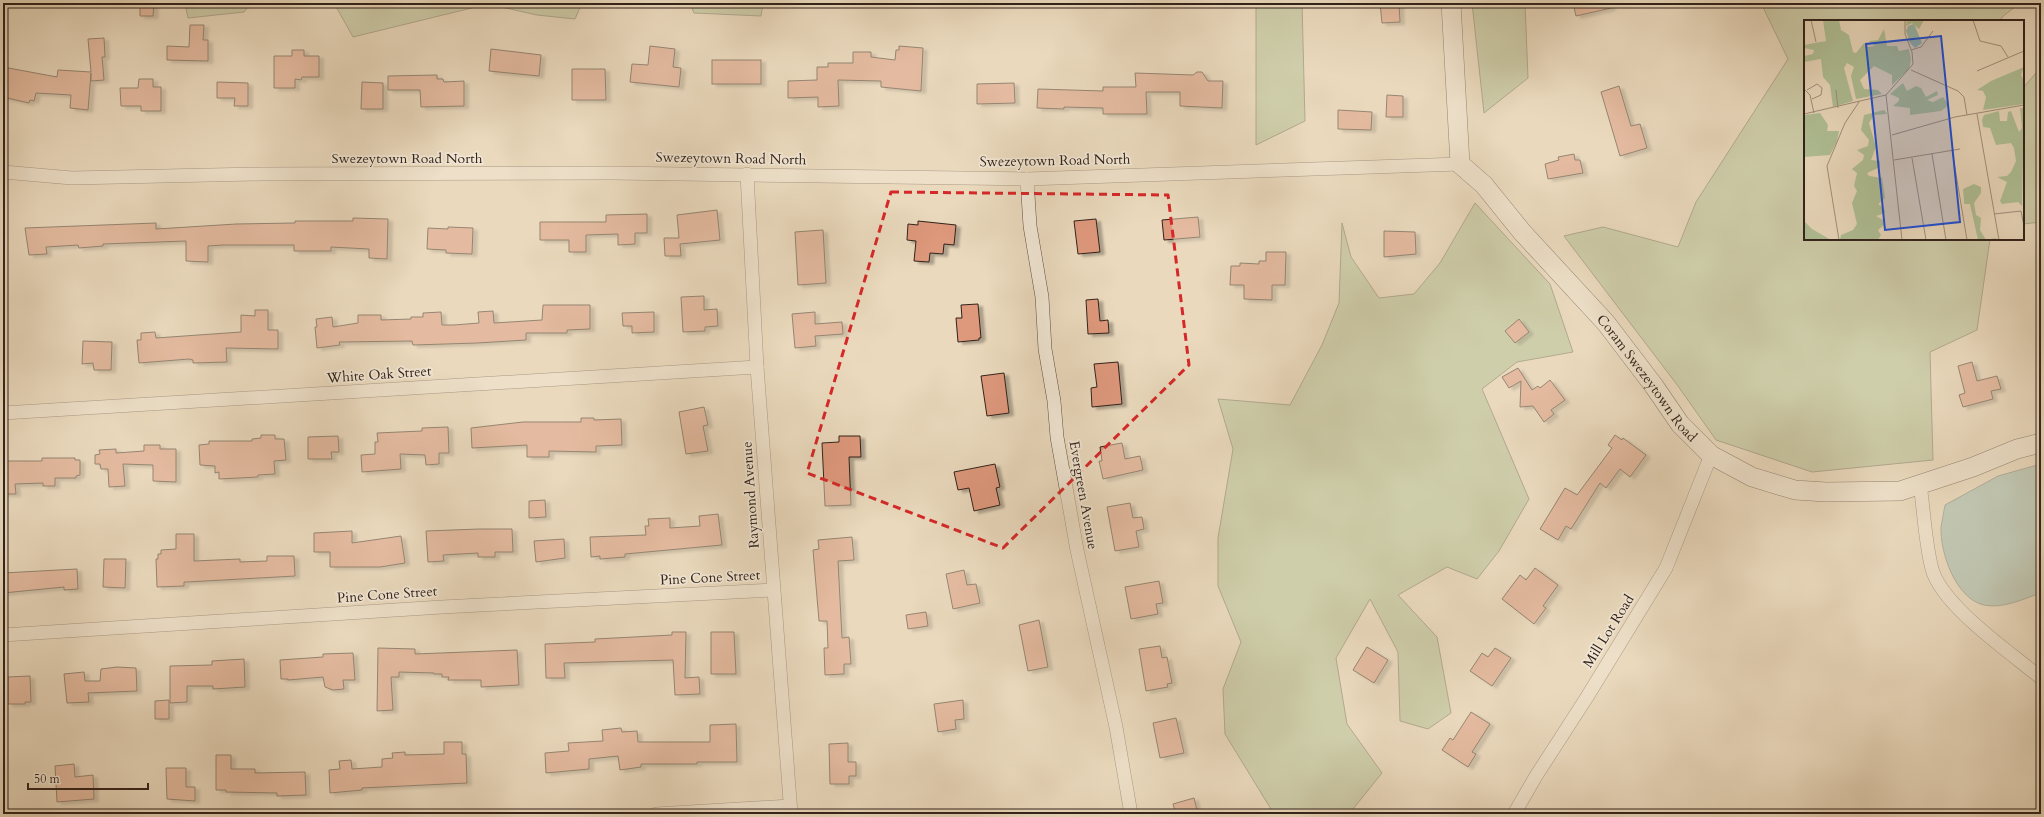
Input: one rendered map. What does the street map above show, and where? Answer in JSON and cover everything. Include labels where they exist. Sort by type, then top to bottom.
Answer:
[{"type":"street","points":[[1451,3],[1460,164]]},
{"type":"street","name":"Swezeytown Road North","points":[[3,172],[72,178],[260,174],[613,173],[1028,179],[1460,164]]},
{"type":"street","name":"Coram Swezeytown Road","points":[[1460,164],[1484,185],[1522,232],[1606,323],[1654,386],[1680,424],[1711,455],[1766,482],[1795,490],[1826,492],[1900,490],[1973,467],[2017,449],[2041,443]]},
{"type":"street","name":"Raymond Avenue","points":[[747,174],[757,367],[790,810]]},
{"type":"street","name":"Evergreen Avenue","points":[[1028,179],[1030,226],[1042,297],[1045,350],[1054,401],[1057,437],[1077,550],[1116,727],[1131,814]]},
{"type":"street","name":"White Oak Street","points":[[3,414],[757,367]]},
{"type":"street","name":"Mill Lot Road","points":[[1514,814],[1536,776],[1587,698],[1666,568],[1711,455]]},
{"type":"street","points":[[1920,484],[1932,570],[1945,593],[1965,615],[2041,678]]},
{"type":"street","name":"Pine Cone Street","points":[[3,635],[442,606],[773,590]]},
{"type":"street","points":[[656,814],[790,810]]},
{"type":"highlighted area","points":[[891,192],[1168,195],[1189,365],[1003,548],[807,473]]},
{"type":"green space","points":[[185,3],[251,3],[244,12],[188,18]]},
{"type":"green space","points":[[334,3],[582,3],[575,19],[537,15],[488,4],[353,37]]},
{"type":"green space","points":[[690,3],[763,3],[761,16],[694,13]]},
{"type":"green space","points":[[1253,3],[1302,3],[1305,121],[1256,145],[1256,6]]},
{"type":"green space","points":[[1472,3],[1525,3],[1528,78],[1484,113]]},
{"type":"green space","points":[[1761,3],[2020,3],[2002,17],[2001,20],[1804,20],[1804,240],[1990,240],[1977,330],[1930,352],[1933,460],[1812,472],[1716,440],[1678,386],[1564,236],[1603,227],[1678,247],[1696,202],[1788,59]]},
{"type":"green space","points":[[2041,67],[2041,222],[2024,224],[2024,87]]},
{"type":"green space","points":[[1475,203],[1550,284],[1573,352],[1517,362],[1482,389],[1529,499],[1499,551],[1477,579],[1447,567],[1398,595],[1437,637],[1451,713],[1428,729],[1400,721],[1398,652],[1370,599],[1336,658],[1347,724],[1382,773],[1349,814],[1274,814],[1225,734],[1223,689],[1241,642],[1218,586],[1218,538],[1233,449],[1218,399],[1290,405],[1322,345],[1339,303],[1342,223],[1351,257],[1379,298],[1414,294],[1440,263]]},
{"type":"water","points":[[2041,464],[2041,593],[2013,603],[1998,606],[1984,605],[1974,601],[1965,594],[1958,585],[1947,562],[1943,549],[1941,527],[1945,505],[1998,476]]},
{"type":"building","points":[[140,3],[154,3],[153,16],[140,16]]},
{"type":"building","points":[[1380,3],[1399,3],[1400,22],[1382,23]]},
{"type":"building","points":[[1573,3],[1610,3],[1611,8],[1576,16]]},
{"type":"building","points":[[190,25],[204,25],[203,40],[208,40],[208,61],[167,60],[167,46],[189,47]]},
{"type":"building","points":[[104,38],[105,57],[102,57],[104,80],[91,81],[91,73],[88,110],[70,108],[71,95],[36,93],[34,101],[30,100],[29,103],[3,97],[3,67],[57,77],[58,70],[91,72],[88,39]]},
{"type":"building","points":[[650,46],[675,49],[673,67],[681,68],[679,87],[630,82],[632,64],[648,65]]},
{"type":"building","points":[[899,46],[923,48],[921,91],[881,87],[881,81],[838,80],[839,106],[818,107],[818,97],[788,98],[788,81],[817,80],[817,67],[828,67],[828,63],[853,63],[853,52],[871,52],[871,57],[895,60],[896,50],[899,50]]},
{"type":"building","points":[[491,49],[541,55],[539,76],[489,71]]},
{"type":"building","points":[[292,50],[304,50],[304,56],[319,56],[319,77],[302,77],[301,80],[295,79],[295,88],[274,88],[274,56],[292,56]]},
{"type":"building","points":[[712,60],[761,60],[761,84],[712,84]]},
{"type":"building","points":[[572,69],[605,69],[606,100],[572,100]]},
{"type":"building","points":[[1197,72],[1202,72],[1208,81],[1223,81],[1222,108],[1180,106],[1180,92],[1146,92],[1147,114],[1103,114],[1103,108],[1037,108],[1038,89],[1103,91],[1103,87],[1136,87],[1135,73],[1193,75]]},
{"type":"building","points":[[437,75],[437,79],[443,79],[444,82],[464,81],[464,106],[421,107],[420,90],[388,90],[388,76]]},
{"type":"building","points":[[139,79],[153,79],[153,87],[161,87],[161,111],[141,111],[141,106],[121,106],[120,88],[138,88]]},
{"type":"building","points":[[217,82],[248,83],[248,106],[234,106],[235,98],[217,98]]},
{"type":"building","points":[[362,82],[383,83],[383,109],[361,109]]},
{"type":"building","points":[[1014,83],[1015,103],[977,104],[977,84]]},
{"type":"building","points":[[1619,86],[1631,126],[1640,124],[1647,148],[1620,156],[1601,92]]},
{"type":"building","points":[[1387,95],[1403,96],[1403,117],[1386,117]]},
{"type":"building","points":[[1338,110],[1372,112],[1371,130],[1338,129]]},
{"type":"building","points":[[1574,154],[1575,160],[1580,160],[1583,173],[1548,179],[1545,164],[1559,160],[1558,157]]},
{"type":"building","points":[[717,210],[720,240],[680,244],[681,256],[665,256],[664,238],[679,238],[677,215]]},
{"type":"building","points":[[647,214],[647,233],[635,233],[635,244],[618,245],[618,234],[586,235],[586,252],[569,252],[569,240],[540,240],[540,222],[606,222],[606,215]]},
{"type":"building","points":[[1198,217],[1200,237],[1164,240],[1162,220]]},
{"type":"building","points":[[353,218],[388,219],[387,259],[369,258],[369,249],[331,247],[331,251],[294,251],[294,245],[223,245],[208,246],[208,262],[186,261],[186,241],[103,244],[103,246],[79,248],[78,245],[46,247],[47,254],[29,255],[25,228],[156,223],[156,229],[236,224],[295,223],[295,221],[353,221]]},
{"type":"building","points":[[1096,219],[1100,252],[1078,254],[1074,221]]},
{"type":"building","points":[[918,221],[956,225],[954,245],[944,244],[943,254],[930,253],[929,262],[914,261],[916,241],[907,240],[908,224],[918,225]]},
{"type":"building","points":[[448,227],[473,228],[472,254],[446,253],[446,250],[427,249],[428,228],[448,229]]},
{"type":"building","points":[[823,230],[826,283],[798,285],[795,232]]},
{"type":"building","points":[[1384,231],[1415,232],[1416,254],[1384,257]]},
{"type":"building","points":[[1266,252],[1286,252],[1285,285],[1272,285],[1272,300],[1244,299],[1244,285],[1230,285],[1231,266],[1240,266],[1240,263],[1259,264],[1259,261],[1266,261]]},
{"type":"building","points":[[704,296],[704,310],[717,309],[718,326],[705,327],[705,331],[683,332],[681,297]]},
{"type":"building","points":[[1098,299],[1100,321],[1108,320],[1109,333],[1088,334],[1086,300]]},
{"type":"building","points":[[978,304],[981,338],[979,338],[979,340],[958,342],[956,318],[962,318],[961,305]]},
{"type":"building","points":[[543,305],[590,305],[590,329],[567,330],[567,333],[526,333],[526,340],[413,345],[412,341],[339,342],[340,345],[317,348],[315,327],[317,327],[316,319],[332,317],[333,327],[358,323],[358,315],[381,315],[381,320],[411,319],[411,317],[423,317],[423,313],[441,312],[442,325],[454,325],[479,323],[478,312],[493,311],[494,323],[542,320]]},
{"type":"building","points":[[255,310],[268,310],[268,330],[278,330],[278,349],[226,348],[227,362],[193,363],[193,360],[189,359],[139,363],[137,340],[141,340],[141,333],[155,332],[156,338],[241,332],[241,315],[255,316]]},
{"type":"building","points":[[654,312],[654,332],[632,333],[632,326],[623,326],[622,313]]},
{"type":"building","points":[[815,312],[815,324],[842,322],[843,334],[815,336],[816,346],[795,348],[792,314]]},
{"type":"building","points":[[1519,319],[1529,332],[1515,343],[1505,331]]},
{"type":"building","points":[[83,341],[112,342],[111,370],[94,370],[93,363],[82,364]]},
{"type":"building","points":[[1118,362],[1122,404],[1092,407],[1091,388],[1097,387],[1094,364]]},
{"type":"building","points":[[1972,362],[1977,381],[1997,376],[2001,389],[1991,391],[1993,399],[1963,407],[1959,395],[1965,393],[1958,366]]},
{"type":"building","points":[[1518,368],[1532,390],[1538,386],[1540,388],[1550,380],[1565,400],[1551,410],[1554,414],[1544,422],[1533,406],[1520,407],[1521,381],[1509,388],[1502,377]]},
{"type":"building","points":[[1004,373],[1009,413],[987,416],[981,376]]},
{"type":"building","points":[[704,407],[708,425],[703,426],[708,451],[686,454],[679,412]]},
{"type":"building","points":[[581,418],[594,418],[594,420],[621,419],[622,445],[596,446],[596,452],[549,451],[549,457],[527,457],[527,445],[472,448],[471,428],[523,422],[581,422]]},
{"type":"building","points":[[448,427],[449,453],[439,453],[439,464],[426,465],[425,455],[400,454],[401,469],[362,472],[361,455],[375,454],[375,442],[378,442],[377,433],[422,431],[422,428]]},
{"type":"building","points":[[261,435],[275,435],[275,439],[284,439],[286,460],[274,461],[275,474],[258,475],[258,477],[219,479],[219,472],[215,473],[215,466],[200,465],[199,445],[209,444],[209,441],[252,441],[252,439],[261,438]]},
{"type":"building","points":[[1615,435],[1622,440],[1623,438],[1646,455],[1630,477],[1620,469],[1606,488],[1600,483],[1571,529],[1566,526],[1558,540],[1540,529],[1565,488],[1577,495],[1612,448],[1608,445]]},
{"type":"building","points":[[338,436],[339,452],[331,452],[332,459],[308,459],[308,437]]},
{"type":"building","points":[[839,436],[860,436],[861,457],[849,457],[851,505],[825,506],[822,443],[839,442]]},
{"type":"building","points":[[1122,443],[1125,459],[1140,456],[1143,470],[1103,479],[1099,461],[1102,461],[1100,447]]},
{"type":"building","points":[[144,445],[160,445],[160,449],[176,449],[176,482],[153,481],[153,465],[123,464],[125,486],[109,487],[108,469],[101,469],[100,464],[95,464],[95,455],[100,454],[99,450],[116,449],[116,453],[144,451]]},
{"type":"building","points":[[42,458],[75,458],[75,460],[80,460],[80,475],[76,476],[76,478],[55,478],[55,486],[43,486],[43,483],[15,484],[16,494],[3,494],[3,461],[42,461]]},
{"type":"building","points":[[995,464],[1000,487],[996,488],[1000,505],[974,511],[969,488],[958,490],[954,472]]},
{"type":"building","points":[[545,500],[546,517],[529,518],[529,501]]},
{"type":"building","points":[[1130,503],[1133,518],[1142,517],[1144,529],[1136,531],[1139,547],[1115,551],[1107,507]]},
{"type":"building","points":[[718,514],[722,545],[625,554],[625,557],[600,559],[600,556],[591,557],[590,537],[646,535],[645,526],[649,526],[648,519],[670,518],[670,528],[700,526],[699,516]]},
{"type":"building","points":[[512,529],[513,552],[495,552],[495,557],[478,557],[478,553],[443,555],[444,561],[428,562],[426,531]]},
{"type":"building","points":[[352,531],[352,543],[401,536],[405,563],[380,567],[330,567],[330,552],[314,552],[314,533]]},
{"type":"building","points":[[176,534],[194,534],[194,561],[240,559],[240,562],[267,561],[267,556],[294,556],[295,576],[184,582],[184,586],[157,587],[156,559],[158,559],[158,554],[161,554],[161,550],[176,549]]},
{"type":"building","points":[[852,537],[854,560],[838,561],[842,638],[849,637],[851,664],[844,664],[844,674],[825,675],[824,648],[828,648],[827,621],[819,621],[813,550],[819,549],[818,540]]},
{"type":"building","points":[[564,539],[565,558],[536,562],[534,541]]},
{"type":"building","points":[[104,559],[126,559],[125,588],[103,587]]},
{"type":"building","points":[[1535,568],[1558,585],[1543,606],[1546,608],[1534,624],[1502,599],[1520,575],[1526,580]]},
{"type":"building","points":[[77,569],[78,589],[64,590],[64,587],[3,593],[3,573]]},
{"type":"building","points":[[964,570],[967,585],[976,584],[980,603],[953,609],[946,574]]},
{"type":"building","points":[[1159,581],[1163,603],[1156,604],[1158,614],[1131,619],[1125,587]]},
{"type":"building","points":[[926,612],[928,626],[908,629],[906,615]]},
{"type":"building","points":[[1039,620],[1048,667],[1028,671],[1019,625]]},
{"type":"building","points":[[672,632],[686,632],[685,678],[699,677],[700,694],[675,695],[673,660],[564,663],[565,678],[546,678],[545,644],[595,642],[595,639],[672,635]]},
{"type":"building","points":[[711,632],[734,632],[736,674],[711,674]]},
{"type":"building","points":[[1160,646],[1162,658],[1167,657],[1172,683],[1167,684],[1168,687],[1146,691],[1139,649]]},
{"type":"building","points":[[1367,647],[1388,660],[1374,683],[1353,670]]},
{"type":"building","points":[[378,648],[415,649],[415,654],[517,650],[519,685],[481,687],[481,680],[448,680],[449,677],[442,677],[442,674],[399,672],[399,677],[391,677],[393,710],[377,711]]},
{"type":"building","points":[[1495,648],[1511,658],[1492,686],[1470,671],[1482,653],[1488,657]]},
{"type":"building","points":[[353,653],[355,680],[343,680],[344,689],[333,690],[325,687],[323,677],[288,680],[281,679],[280,660],[323,657],[323,654]]},
{"type":"building","points":[[244,659],[245,687],[213,689],[213,686],[187,686],[187,702],[170,703],[170,666],[212,665],[212,661]]},
{"type":"building","points":[[117,667],[136,668],[137,691],[88,693],[89,702],[67,703],[64,674],[84,672],[85,681],[100,681],[101,669]]},
{"type":"building","points":[[30,676],[31,702],[25,702],[25,704],[8,704],[8,677]]},
{"type":"building","points":[[169,700],[169,719],[155,719],[155,701]]},
{"type":"building","points":[[963,700],[964,719],[955,720],[956,729],[938,732],[934,704]]},
{"type":"building","points":[[1471,712],[1490,724],[1472,752],[1476,754],[1468,767],[1442,750],[1450,738],[1453,740]]},
{"type":"building","points":[[1176,718],[1184,753],[1160,758],[1153,723]]},
{"type":"building","points":[[736,724],[737,762],[641,764],[641,767],[620,770],[618,756],[589,759],[589,769],[546,773],[545,753],[569,751],[568,743],[603,741],[602,730],[621,728],[622,732],[637,731],[638,742],[710,742],[710,725]]},
{"type":"building","points":[[444,742],[462,742],[462,754],[466,754],[467,783],[362,788],[362,790],[330,793],[329,770],[340,769],[339,761],[351,760],[352,769],[382,767],[382,759],[393,758],[392,753],[405,752],[405,755],[444,754]]},
{"type":"building","points":[[848,743],[848,762],[856,762],[856,776],[849,776],[849,784],[830,784],[829,744]]},
{"type":"building","points":[[216,755],[231,755],[231,769],[255,769],[255,773],[305,772],[306,795],[277,796],[277,793],[226,792],[226,790],[216,790]]},
{"type":"building","points":[[74,764],[75,777],[93,775],[94,799],[57,802],[55,766]]},
{"type":"building","points":[[166,768],[186,768],[186,787],[195,787],[195,801],[167,799]]},
{"type":"building","points":[[1194,798],[1198,814],[1176,814],[1173,804]]}]
